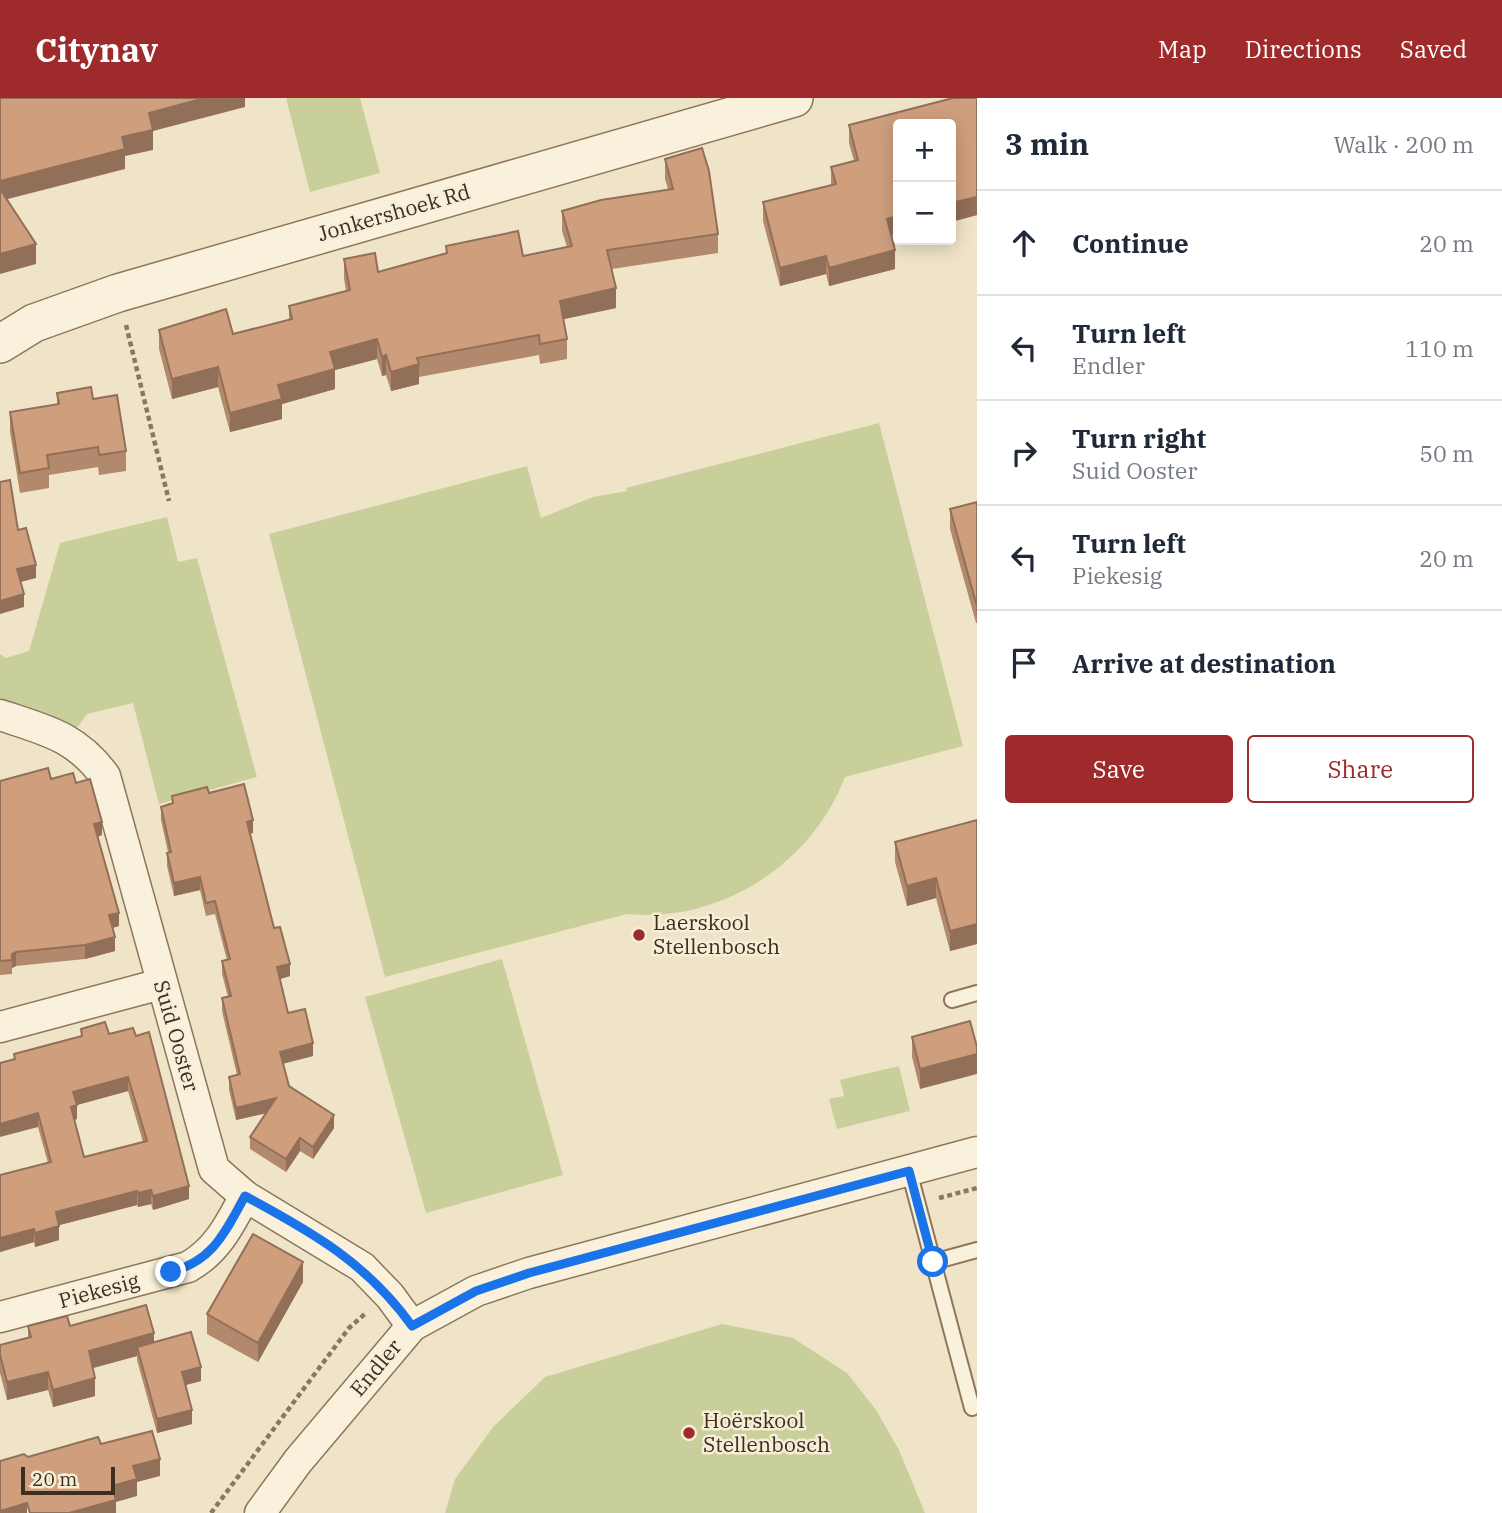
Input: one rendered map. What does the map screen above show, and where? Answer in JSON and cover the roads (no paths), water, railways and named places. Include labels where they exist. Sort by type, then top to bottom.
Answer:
[{"type":"street","name":"Jonkershoek Rd","points":[[0,344],[34,323],[118,293],[794,98]]},
{"type":"street","name":"Suid Ooster","points":[[0,715],[57,734],[80,747],[105,776],[214,1169],[245,1196],[362,1268],[390,1296],[412,1326]]},
{"type":"street","points":[[0,1027],[161,984]]},
{"type":"street","name":"Endler","points":[[260,1513],[298,1461],[412,1326],[476,1291],[529,1273],[977,1152]]},
{"type":"street","name":"Piekesig","points":[[0,1317],[188,1267],[202,1259],[221,1238],[245,1196]]},
{"type":"lane","points":[[952,1000],[977,993]]},
{"type":"lane","points":[[909,1171],[972,1408]]},
{"type":"lane","points":[[933,1262],[977,1250]]},
{"type":"place","name":"Laerskool Stellenbosch","points":[[639,935]]},
{"type":"place","name":"Hoërskool Stellenbosch","points":[[689,1433]]}]
